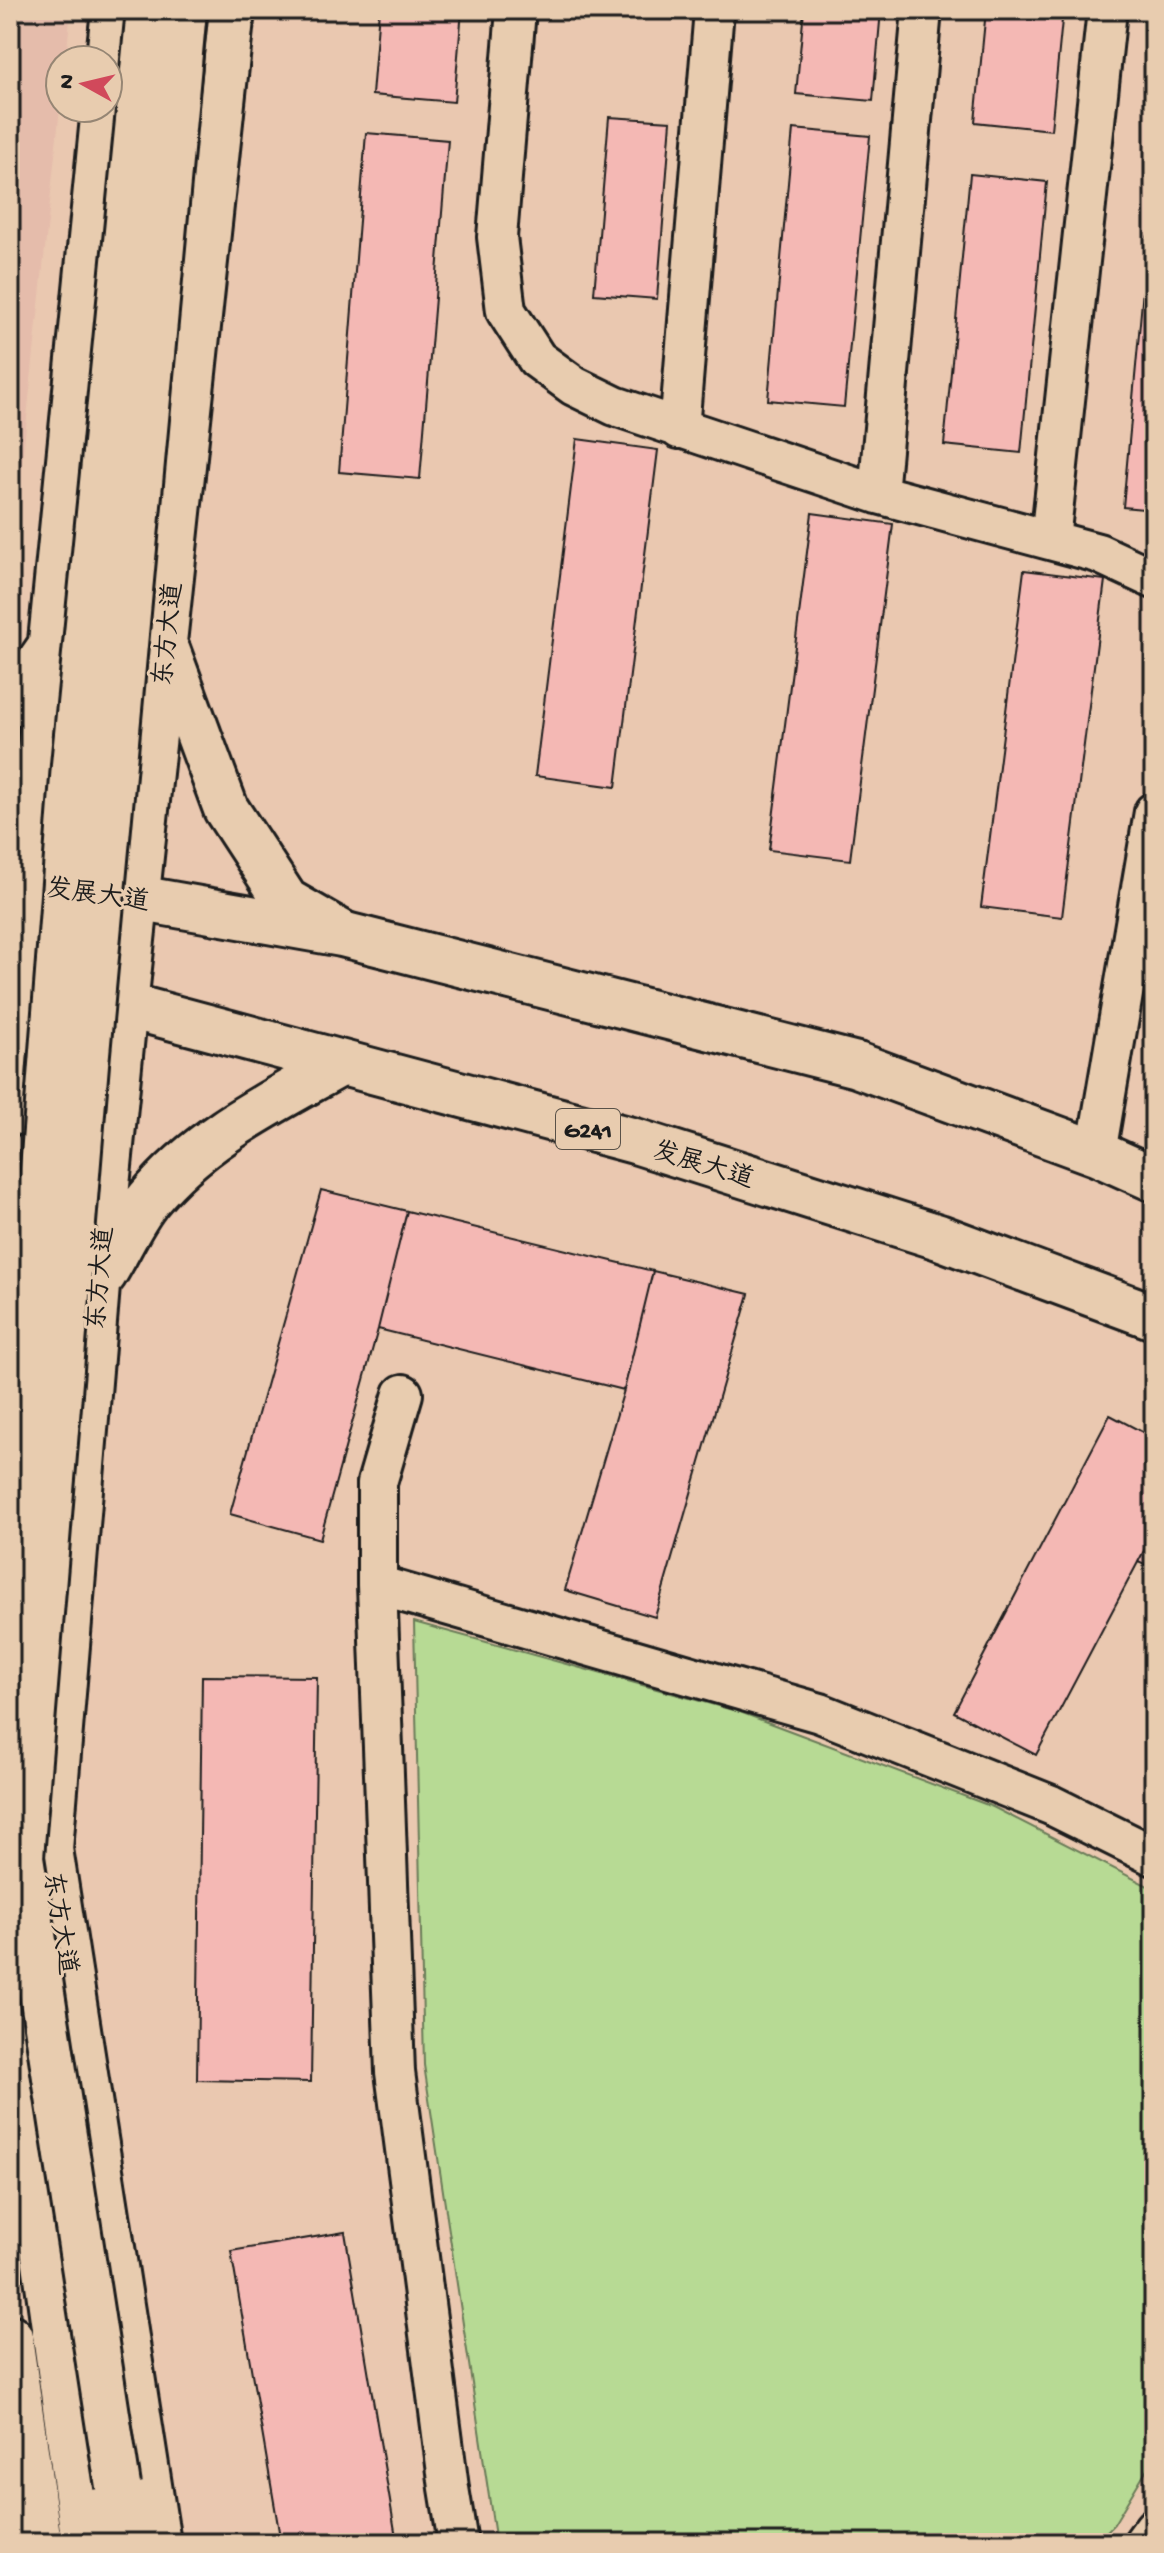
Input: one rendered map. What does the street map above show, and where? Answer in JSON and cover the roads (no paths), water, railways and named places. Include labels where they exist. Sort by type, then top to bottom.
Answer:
[{"type":"main road","points":[[110,44],[114,10]]},
{"type":"main road","points":[[10,1599],[74,765],[149,10]]},
{"type":"main road","points":[[127,2543],[21,1857],[86,1064],[184,10]]},
{"type":"main road","name":"东方大道","points":[[158,2543],[50,1849],[97,1286],[232,10]]},
{"type":"main road","points":[[10,1114],[18,882],[51,646],[102,124]]},
{"type":"main road","points":[[165,644],[226,809],[286,901],[342,934]]},
{"type":"main road","points":[[10,704],[51,646]]},
{"type":"main road","name":"发展大道","points":[[18,882],[137,898],[342,934],[857,1065],[1096,1153],[1154,1179]]},
{"type":"main road","name":"发展大道","points":[[15,988],[125,1005],[635,1141],[939,1237],[1154,1317]]},
{"type":"main road","points":[[97,1286],[147,1201],[194,1153],[242,1119],[340,1064]]},
{"type":"main road","points":[[10,2010],[84,2543]]},
{"type":"main road","points":[[10,2337],[39,2543]]},
{"type":"street","points":[[516,10],[497,237],[506,311],[537,359],[574,386],[615,406],[679,429],[878,494],[1098,553],[1154,579]]},
{"type":"street","points":[[679,429],[714,10]]},
{"type":"street","points":[[878,494],[922,10]]},
{"type":"street","points":[[1050,540],[1107,10]]},
{"type":"street","points":[[1096,1153],[1154,812]]},
{"type":"street","points":[[403,1394],[377,1483],[377,1585],[395,2072],[458,2543]]},
{"type":"street","points":[[377,1585],[820,1713],[1051,1805],[1154,1856]]},
{"type":"street","points":[[1143,2543],[1154,2528]]}]
